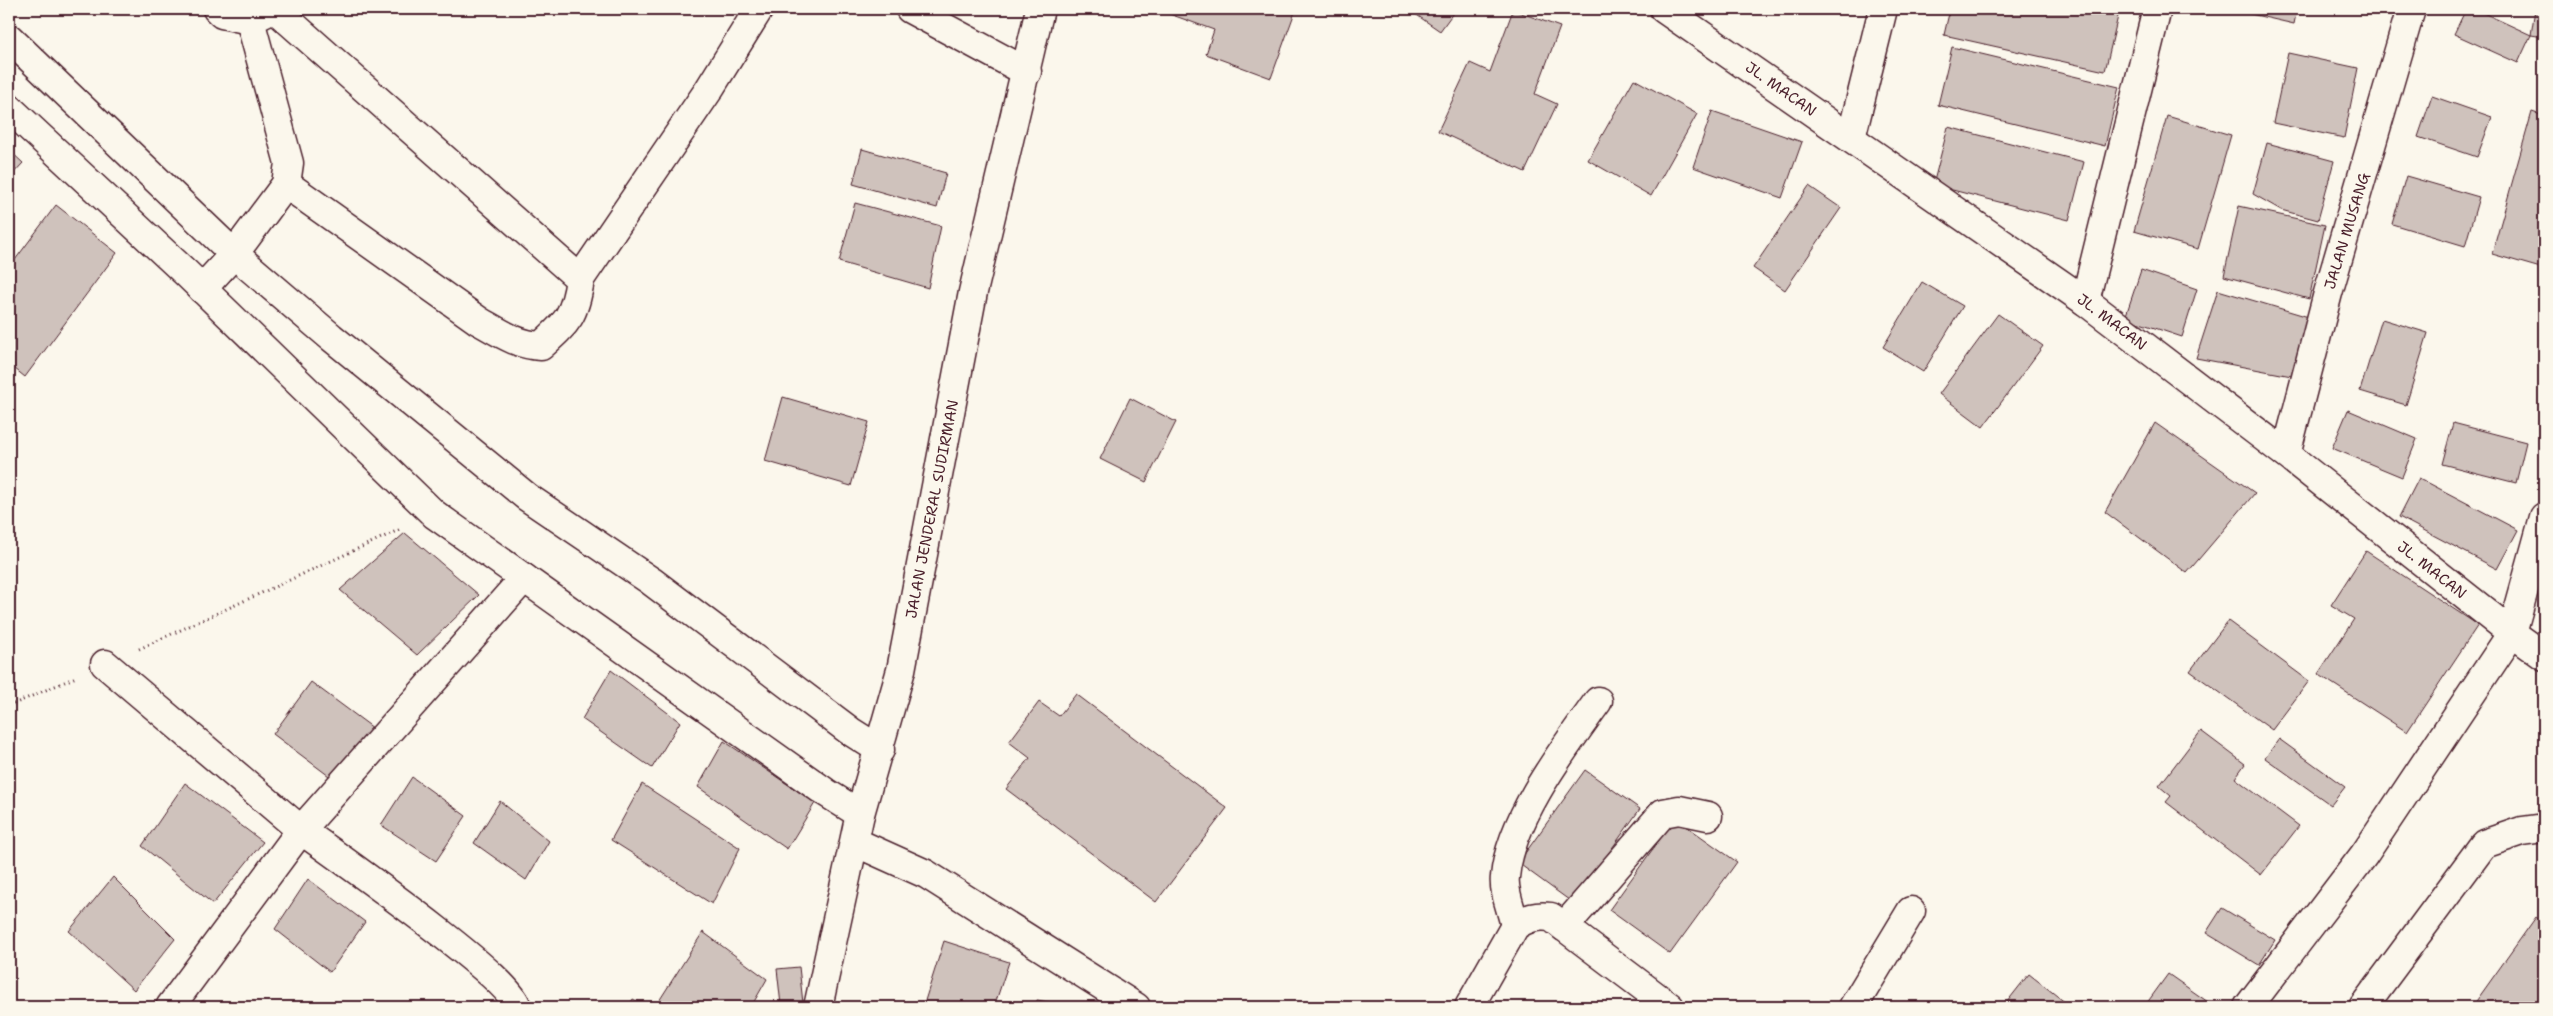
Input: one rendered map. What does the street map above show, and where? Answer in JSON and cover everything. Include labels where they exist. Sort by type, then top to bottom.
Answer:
[{"type":"main road","points":[[217,9],[222,14],[250,20],[275,9],[580,279]]},
{"type":"main road","points":[[286,184],[479,321],[527,345],[541,346],[566,323],[576,302],[580,279],[708,91],[759,9]]},
{"type":"main road","points":[[910,9],[1027,72]]},
{"type":"main road","name":"JALAN JENDERAL SUDIRMAN","points":[[818,1007],[860,814],[880,750],[901,670],[972,292],[1027,72],[1040,9]]},
{"type":"main road","name":"JL. MACAN","points":[[1664,9],[2085,301],[2286,454],[2512,633],[2544,656]]},
{"type":"main road","points":[[1851,138],[1883,9]]},
{"type":"main road","points":[[2085,301],[2157,9]]},
{"type":"main road","name":"JALAN MUSANG","points":[[2286,454],[2328,293],[2410,9]]},
{"type":"main road","points":[[202,288],[234,254],[286,184],[289,163],[250,20]]},
{"type":"main road","points":[[9,38],[234,254],[527,497],[651,581],[850,731],[880,750]]},
{"type":"main road","points":[[9,108],[202,288],[434,514],[825,792],[860,814]]},
{"type":"main road","points":[[2248,1007],[2364,855],[2512,633],[2544,517]]},
{"type":"main road","points":[[170,1007],[301,830],[524,578]]},
{"type":"main road","points":[[105,664],[301,830],[473,959],[506,989],[517,1007]]},
{"type":"main road","points":[[1515,926],[1504,878],[1510,852],[1525,814],[1567,743],[1598,701]]},
{"type":"main road","points":[[1564,927],[1663,813],[1678,810],[1708,816]]},
{"type":"main road","points":[[2363,1007],[2484,844],[2522,831],[2544,828]]},
{"type":"main road","points":[[855,842],[926,874],[1136,1007]]},
{"type":"main road","points":[[1853,1007],[1869,984],[1912,911]]},
{"type":"main road","points":[[1469,1007],[1515,926],[1525,919],[1538,916],[1551,917],[1670,1007]]},
{"type":"path","points":[[9,706],[434,514]]},
{"type":"building","points":[[1165,9],[1296,9],[1271,78],[1206,54],[1214,30],[1164,12]]},
{"type":"building","points":[[1408,9],[1456,9],[1440,31]]},
{"type":"building","points":[[1950,9],[2102,9],[2119,12],[2105,71],[1944,35]]},
{"type":"building","points":[[2229,9],[2297,9],[2294,24]]},
{"type":"building","points":[[2466,9],[2475,9],[2531,35],[2518,63],[2454,34]]},
{"type":"building","points":[[2535,9],[2544,9],[2544,37],[2531,35]]},
{"type":"building","points":[[1513,10],[1560,27],[1535,94],[1557,104],[1525,172],[1438,131],[1470,63],[1490,72]]},
{"type":"building","points":[[1952,47],[2119,87],[2105,146],[1938,105]]},
{"type":"building","points":[[2288,53],[2358,68],[2344,138],[2273,123]]},
{"type":"building","points":[[1634,79],[1697,114],[1651,196],[1588,160]]},
{"type":"building","points":[[2432,96],[2492,117],[2477,157],[2418,137]]},
{"type":"building","points":[[1712,111],[1802,142],[1782,198],[1693,167]]},
{"type":"building","points":[[2532,112],[2544,116],[2544,269],[2492,254]]},
{"type":"building","points":[[2167,116],[2231,135],[2198,249],[2134,231]]},
{"type":"building","points":[[1948,127],[2084,162],[2069,220],[1933,185]]},
{"type":"building","points":[[2267,143],[2334,161],[2318,220],[2281,210],[2253,194]]},
{"type":"building","points":[[862,149],[946,173],[937,208],[853,184]]},
{"type":"building","points":[[9,150],[23,163],[9,178]]},
{"type":"building","points":[[2406,176],[2479,197],[2465,246],[2392,224]]},
{"type":"building","points":[[1809,186],[1841,208],[1785,290],[1753,268]]},
{"type":"building","points":[[855,203],[941,226],[928,288],[839,262]]},
{"type":"building","points":[[56,205],[117,253],[25,377],[9,364],[9,268]]},
{"type":"building","points":[[2239,206],[2325,225],[2309,299],[2224,276]]},
{"type":"building","points":[[2141,270],[2197,289],[2182,337],[2125,318]]},
{"type":"building","points":[[1922,282],[1963,306],[1923,372],[1883,347]]},
{"type":"building","points":[[2218,290],[2312,318],[2297,377],[2196,358]]},
{"type":"building","points":[[1998,314],[2043,346],[1983,427],[1939,394]]},
{"type":"building","points":[[2382,319],[2428,333],[2406,405],[2360,391]]},
{"type":"building","points":[[783,397],[869,422],[851,486],[765,461]]},
{"type":"building","points":[[1130,398],[1176,422],[1146,482],[1100,459]]},
{"type":"building","points":[[2348,410],[2417,439],[2402,477],[2332,448]]},
{"type":"building","points":[[2155,423],[2255,493],[2187,573],[2105,512]]},
{"type":"building","points":[[2453,423],[2526,442],[2516,483],[2442,464]]},
{"type":"building","points":[[2419,478],[2518,530],[2497,569],[2399,517]]},
{"type":"building","points":[[405,533],[479,595],[417,655],[340,590]]},
{"type":"building","points":[[2366,551],[2478,625],[2407,732],[2318,674],[2354,619],[2331,605]]},
{"type":"building","points":[[2228,621],[2309,681],[2272,730],[2190,671]]},
{"type":"building","points":[[611,670],[680,722],[652,768],[582,719]]},
{"type":"building","points":[[311,682],[373,728],[333,779],[273,734]]},
{"type":"building","points":[[1076,694],[1227,808],[1156,902],[1006,789],[1030,758],[1009,742],[1039,702],[1059,716]]},
{"type":"building","points":[[2201,731],[2245,764],[2235,778],[2299,826],[2261,875],[2166,802],[2171,796],[2159,786]]},
{"type":"building","points":[[2279,739],[2345,787],[2331,805],[2265,758]]},
{"type":"building","points":[[724,741],[815,803],[787,849],[698,787]]},
{"type":"building","points":[[1585,770],[1640,809],[1573,903],[1518,863]]},
{"type":"building","points":[[412,777],[466,816],[436,861],[381,825]]},
{"type":"building","points":[[185,783],[263,842],[213,904],[142,846]]},
{"type":"building","points":[[642,784],[740,848],[712,904],[611,840]]},
{"type":"building","points":[[500,801],[549,841],[526,880],[474,843]]},
{"type":"building","points":[[1675,818],[1737,862],[1670,954],[1609,910]]},
{"type":"building","points":[[113,877],[175,939],[134,990],[69,931]]},
{"type":"building","points":[[308,879],[365,922],[330,972],[275,929]]},
{"type":"building","points":[[2222,908],[2275,940],[2259,965],[2206,933]]},
{"type":"building","points":[[2536,917],[2544,923],[2544,1007],[2472,1007]]},
{"type":"building","points":[[703,932],[767,979],[751,1007],[670,1007],[659,1001]]},
{"type":"building","points":[[944,941],[1009,962],[994,1007],[923,1007]]},
{"type":"building","points":[[799,967],[803,1003],[781,1005],[777,969]]},
{"type":"building","points":[[2029,974],[2071,1007],[2003,1007]]},
{"type":"building","points":[[2168,974],[2208,1002],[2205,1007],[2144,1007]]},
{"type":"building","points":[[633,999],[648,1007],[628,1007]]},
{"type":"building","points":[[1037,1000],[1075,1007],[1036,1007]]}]
